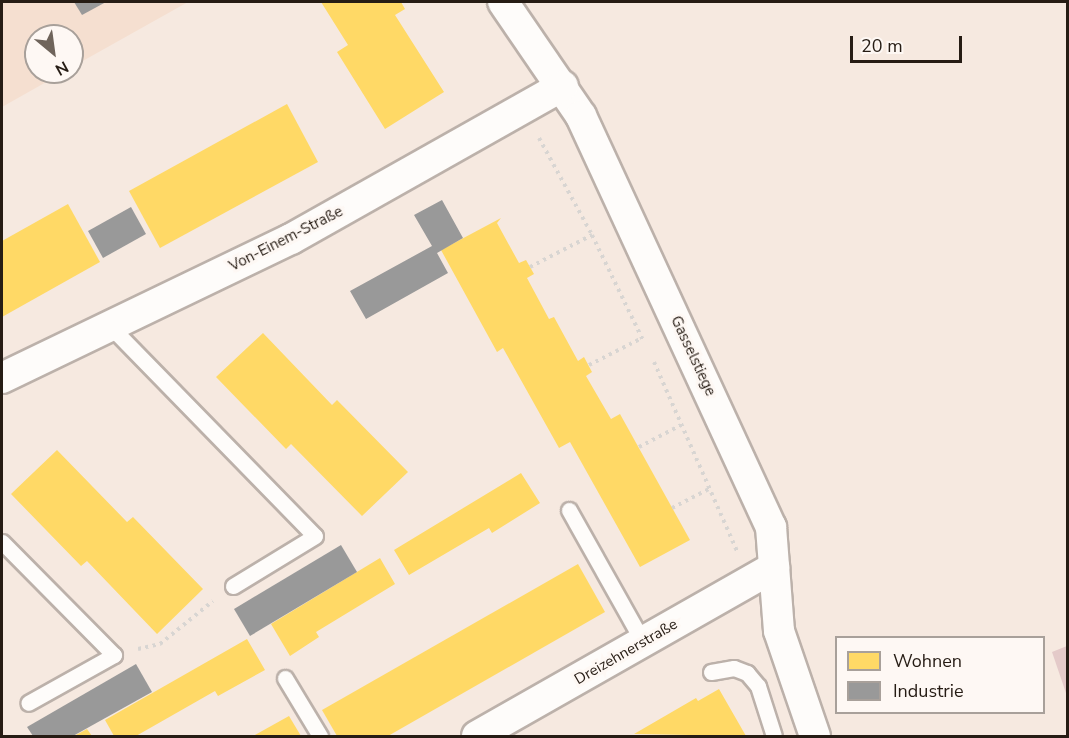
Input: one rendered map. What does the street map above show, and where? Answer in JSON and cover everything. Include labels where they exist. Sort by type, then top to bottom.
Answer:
[{"type":"street","name":"Gasselstiege","points":[[503,2],[536,54],[563,86],[741,456],[771,527],[762,574],[814,736]]},
{"type":"street","name":"Von-Einem-Straße","points":[[2,378],[291,239],[563,86]]},
{"type":"street","name":"Dreizehnerstraße","points":[[477,736],[762,574]]},
{"type":"lane","points":[[110,326],[315,536],[233,586]]},
{"type":"lane","points":[[569,510],[643,642]]},
{"type":"lane","points":[[2,542],[114,655],[28,703]]},
{"type":"lane","points":[[711,672],[734,668],[747,673],[758,686],[774,736]]},
{"type":"lane","points":[[285,678],[320,736]]},
{"type":"path","points":[[522,109],[592,235],[647,347]]},
{"type":"path","points":[[530,267],[592,235]]},
{"type":"path","points":[[589,365],[642,338]]},
{"type":"path","points":[[651,357],[709,489],[762,574]]},
{"type":"path","points":[[639,447],[681,424]]},
{"type":"path","points":[[672,508],[709,489]]},
{"type":"path","points":[[114,655],[160,644],[233,586]]},
{"type":"shaded area","points":[[2,2],[188,2],[84,60],[84,24],[24,24],[24,84],[43,84],[2,107]]},
{"type":"shaded area","points":[[1068,646],[1067,696],[1052,652]]},
{"type":"building: Wohnen","points":[[321,2],[401,2],[405,9],[395,15],[444,92],[385,129],[337,52],[348,45]]},
{"type":"building: Wohnen","points":[[287,104],[318,162],[160,248],[129,191]]},
{"type":"building: Wohnen","points":[[68,204],[100,262],[2,317],[2,241]]},
{"type":"building: Wohnen","points":[[501,218],[497,223],[519,263],[526,260],[534,274],[527,278],[549,319],[554,317],[578,361],[584,357],[592,372],[586,376],[611,419],[620,414],[690,540],[640,567],[570,442],[559,448],[503,348],[497,352],[441,250]]},
{"type":"building: Wohnen","points":[[263,333],[332,405],[337,400],[408,472],[362,516],[291,444],[286,449],[216,377]]},
{"type":"building: Wohnen","points":[[57,450],[127,522],[133,517],[203,589],[157,634],[87,561],[81,566],[11,494]]},
{"type":"building: Wohnen","points":[[521,473],[540,503],[492,533],[489,528],[409,575],[394,550]]},
{"type":"building: Wohnen","points":[[380,558],[395,584],[316,632],[319,637],[290,656],[271,624]]},
{"type":"building: Wohnen","points":[[578,564],[605,612],[388,736],[337,736],[322,710]]},
{"type":"building: Wohnen","points":[[247,639],[265,670],[218,696],[215,691],[136,736],[114,736],[105,720]]},
{"type":"building: Wohnen","points":[[719,689],[746,736],[634,734],[696,698],[698,701]]},
{"type":"building: Wohnen","points":[[289,716],[301,736],[253,736]]},
{"type":"building: Wohnen","points":[[87,729],[92,736],[74,736]]},
{"type":"building: Industrie","points":[[74,2],[106,2],[82,15]]},
{"type":"building: Industrie","points":[[442,200],[463,238],[437,253],[448,273],[366,319],[350,291],[432,246],[414,215]]},
{"type":"building: Industrie","points":[[131,207],[146,234],[103,258],[88,231]]},
{"type":"building: Industrie","points":[[341,545],[357,572],[250,636],[234,609]]},
{"type":"building: Industrie","points":[[136,664],[152,692],[73,736],[33,736],[27,727]]}]
